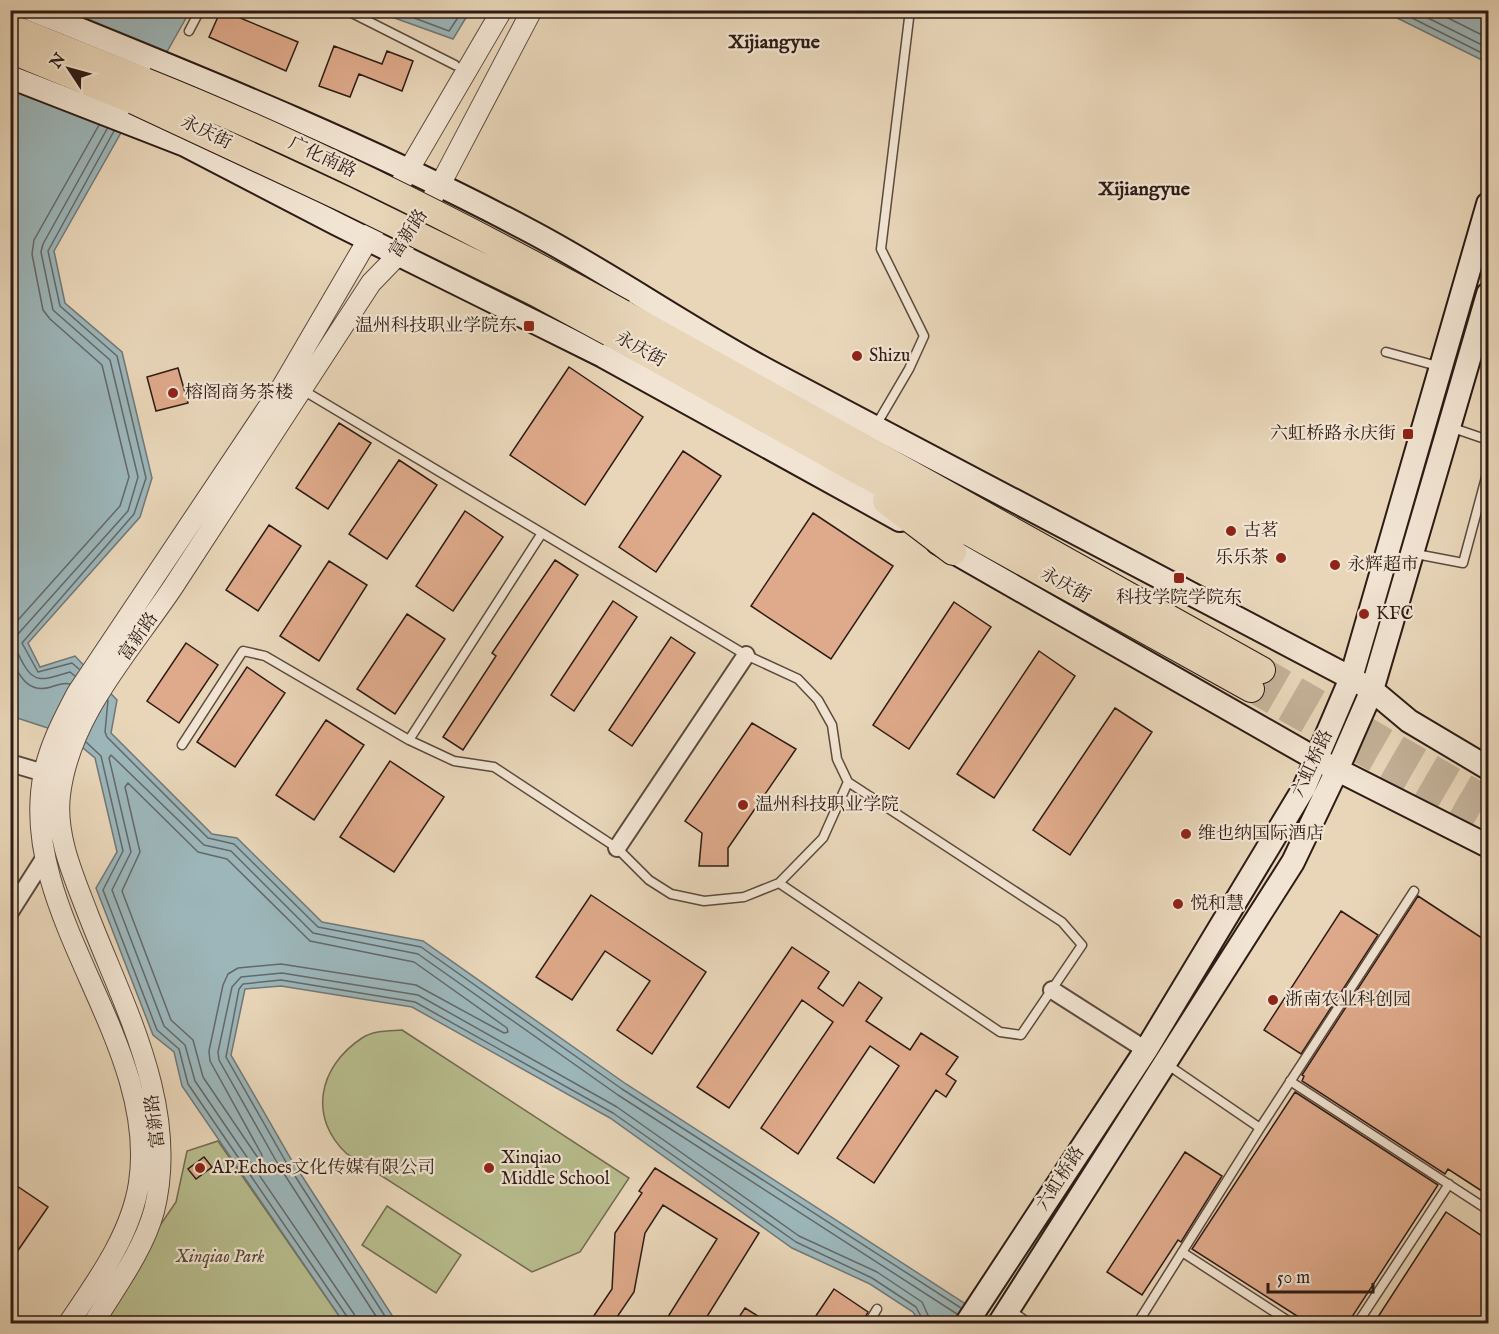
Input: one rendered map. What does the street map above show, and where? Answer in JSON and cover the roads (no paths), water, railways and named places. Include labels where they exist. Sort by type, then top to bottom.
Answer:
[{"type":"main road","points":[[18,29],[162,63],[440,185],[629,286],[767,371],[1352,678],[1372,690],[1409,721],[1488,768]]},
{"type":"main road","name":"广化南路","points":[[18,29],[215,109],[412,200],[616,323]]},
{"type":"main road","points":[[10,77],[185,145],[645,378],[821,475],[1316,759],[1488,846]]},
{"type":"main road","name":"六虹桥路","points":[[966,1323],[1146,1050],[1304,788],[1352,678],[1488,204]]},
{"type":"main road","name":"六虹桥路","points":[[1004,1316],[1293,862],[1337,770],[1372,690],[1488,294]]},
{"type":"main road","name":"永庆街","points":[[616,323],[1257,679],[814,446],[616,323]]},
{"type":"main road","points":[[814,446],[953,552]]},
{"type":"street","name":"富新路","points":[[68,1323],[122,1238],[139,1183],[141,1128],[129,1076],[60,904],[45,857],[41,815],[44,773],[57,733],[77,693],[283,385],[502,10]]},
{"type":"street","name":"富新路","points":[[93,1323],[138,1250],[154,1212],[161,1165],[157,1102],[144,1057],[65,852],[59,798],[70,748],[91,708],[371,283],[399,254],[440,185],[532,10]]},
{"type":"street","points":[[617,848],[746,655]]},
{"type":"street","points":[[10,763],[44,773]]},
{"type":"street","points":[[10,912],[45,857]]},
{"type":"street","points":[[1052,990],[1146,1050]]},
{"type":"lane","points":[[189,31],[200,10]]},
{"type":"lane","points":[[346,10],[455,65]]},
{"type":"lane","points":[[875,427],[909,369],[924,336],[881,249],[910,10]]},
{"type":"lane","points":[[1386,352],[1441,368]]},
{"type":"lane","points":[[301,389],[746,655],[798,679],[818,700],[832,725],[837,759],[848,782],[1062,922],[1082,945],[1021,1035],[1000,1032],[779,884]]},
{"type":"lane","points":[[1449,427],[1488,440]]},
{"type":"lane","points":[[1416,554],[1463,563],[1488,470]]},
{"type":"lane","points":[[409,740],[542,533]]},
{"type":"lane","points":[[182,745],[243,651],[265,656],[409,740],[454,761],[494,766],[617,848],[649,880],[671,894],[704,901],[744,897],[779,884],[823,838],[848,782]]},
{"type":"lane","points":[[1137,1323],[1290,1081],[1414,891]]},
{"type":"lane","points":[[1165,1063],[1260,1128]]},
{"type":"lane","points":[[1290,1081],[1488,1210]]},
{"type":"lane","points":[[1357,1323],[1449,1184]]},
{"type":"lane","points":[[1182,1252],[1293,1323]]},
{"type":"lane","points":[[868,1323],[877,1310]]},
{"type":"lane","points":[[1004,1316],[1030,1323]]},
{"type":"water","points":[[470,10],[453,39],[375,11]]},
{"type":"water","points":[[55,11],[190,11],[54,251],[65,303],[122,352],[152,478],[140,517],[28,643],[40,667],[75,656],[117,700],[111,733],[212,834],[237,838],[322,922],[423,941],[626,1084],[995,1323],[920,1323],[913,1312],[870,1284],[792,1248],[610,1118],[412,1007],[281,986],[245,989],[231,1055],[291,1159],[397,1323],[344,1323],[182,1086],[174,1052],[153,1035],[96,888],[117,852],[95,758],[66,734],[11,716],[11,96]]},
{"type":"water","points":[[1383,11],[1488,11],[1488,63]]},
{"type":"tunnel","points":[[1262,670],[1488,800]]},
{"type":"tunnel","points":[[1251,689],[1488,823]]},
{"type":"place","name":"温州科技职业学院东","points":[[529,326]]},
{"type":"place","name":"Shizu","points":[[857,356]]},
{"type":"place","name":"榕阁商务茶楼","points":[[173,393]]},
{"type":"place","name":"六虹桥路永庆街","points":[[1408,434]]},
{"type":"place","name":"古茗","points":[[1231,531]]},
{"type":"place","name":"乐乐茶","points":[[1281,558]]},
{"type":"place","name":"永辉超市","points":[[1335,565]]},
{"type":"place","name":"科技学院学院东","points":[[1179,578]]},
{"type":"place","name":"KFC","points":[[1364,614]]},
{"type":"place","name":"温州科技职业学院","points":[[743,805]]},
{"type":"place","name":"维也纳国际酒店","points":[[1186,834]]},
{"type":"place","name":"悦和慧","points":[[1178,904]]},
{"type":"place","name":"浙南农业科创园","points":[[1273,1000]]},
{"type":"place","name":"AP.Echoes文化传媒有限公司","points":[[200,1168]]},
{"type":"place","name":"Xinqiao Middle School","points":[[489,1168]]},
{"type":"district","name":"Xijiangyue","points":[[774,42]]},
{"type":"district","name":"Xijiangyue","points":[[1144,189]]},
{"type":"park label","name":"Xinqiao Park","points":[[220,1257]]}]
